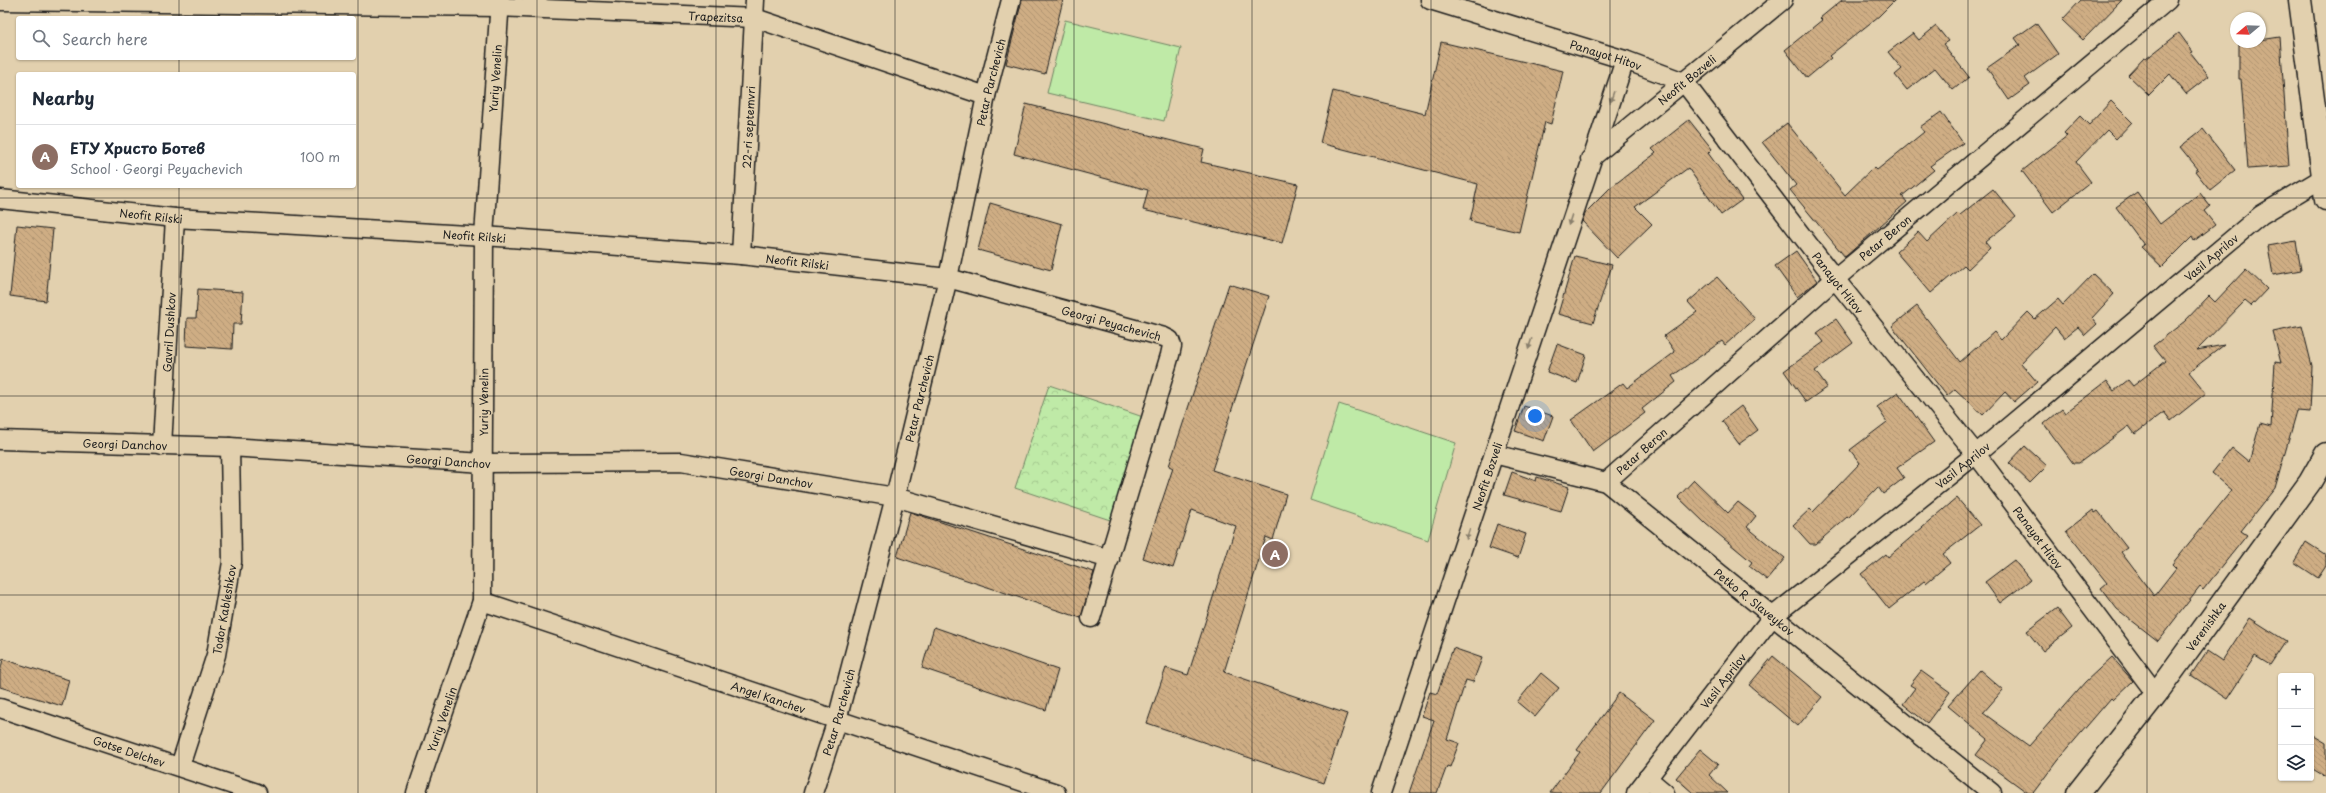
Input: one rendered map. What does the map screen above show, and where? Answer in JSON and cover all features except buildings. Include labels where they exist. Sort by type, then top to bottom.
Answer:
[{"type":"main road","points":[[2300,0],[2325,177],[2326,200]]},
{"type":"main road","name":"Verenishka","points":[[2078,793],[2156,694],[2310,482],[2326,454]]},
{"type":"street","name":"22-ri septemvri","points":[[741,254],[755,0]]},
{"type":"street","name":"Petar Parchevich","points":[[813,793],[837,720],[895,497],[948,278],[986,96],[1010,0]]},
{"type":"street","name":"Panayot Hitov","points":[[1430,0],[1625,60],[1684,82],[1835,279],[1976,454],[2156,694]]},
{"type":"street","name":"Neofit Bozveli","points":[[1590,159],[1783,0]]},
{"type":"street","name":"Petar Beron","points":[[1606,482],[1835,279],[2168,0]]},
{"type":"street","name":"Trapezitsa","points":[[0,1],[500,4],[755,18],[986,96]]},
{"type":"street","name":"Yuriy Venelin","points":[[416,793],[482,601],[484,463],[484,236],[500,4]]},
{"type":"street","name":"Neofit Bozveli","points":[[1382,793],[1590,159],[1625,60]]},
{"type":"street","name":"Vasil Aprilov","points":[[1636,793],[1772,617],[1976,454],[2261,215],[2325,177]]},
{"type":"street","name":"Neofit Rilski","points":[[0,199],[175,218],[484,236],[741,254],[948,278]]},
{"type":"street","name":"Gavril Dushkov","points":[[162,446],[175,218]]},
{"type":"street","name":"Georgi Peyachevich","points":[[948,278],[1170,340],[1172,346],[1170,355],[1110,559],[1091,618]]},
{"type":"street","name":"Georgi Danchov","points":[[0,440],[230,447],[484,463],[681,462],[895,497]]},
{"type":"street","name":"Todor Kableshkov","points":[[180,766],[216,655],[232,562],[230,447]]},
{"type":"street","name":"Petko R. Slaveykov","points":[[1494,454],[1606,482],[1992,793]]},
{"type":"street","points":[[895,497],[1110,559]]},
{"type":"street","name":"Angel Kanchev","points":[[482,601],[1056,793]]},
{"type":"street","name":"Gotse Delchev","points":[[0,708],[180,766],[257,793]]},
{"type":"street","points":[[1647,778],[1665,793]]},
{"type":"green space","points":[[1065,20],[1181,48],[1164,121],[1047,93]]},
{"type":"green space","points":[[1049,385],[1149,419],[1116,522],[1015,488]]},
{"type":"green space","points":[[1339,404],[1456,443],[1428,540],[1310,500]]},
{"type":"place","name":"ЕТУ Христо Ботев","points":[[1275,554]]}]
